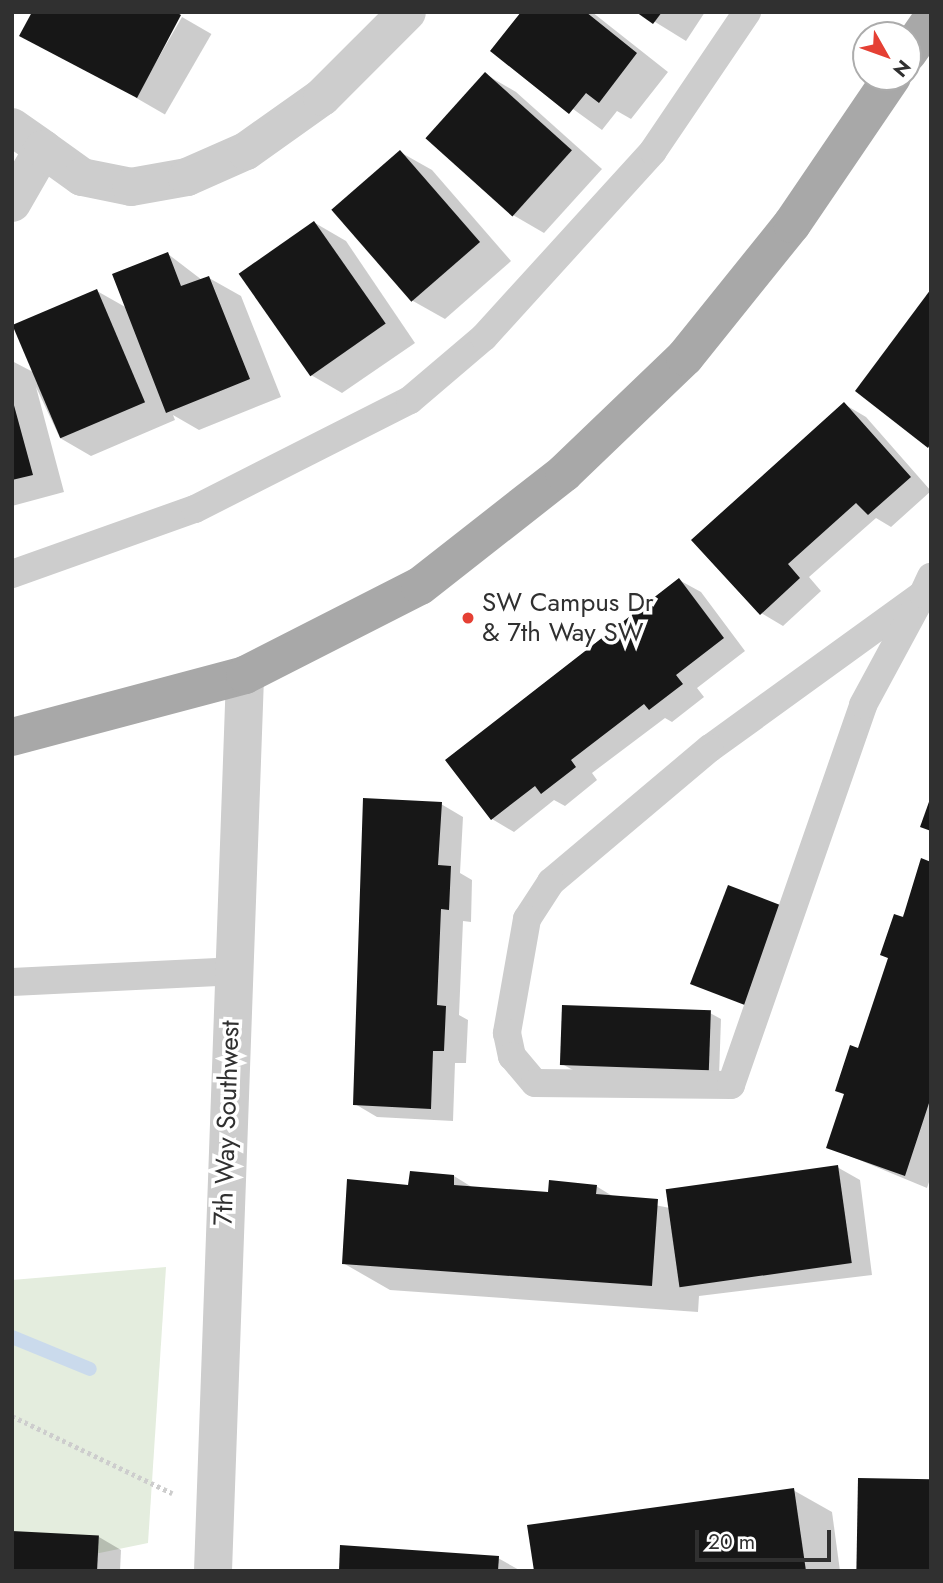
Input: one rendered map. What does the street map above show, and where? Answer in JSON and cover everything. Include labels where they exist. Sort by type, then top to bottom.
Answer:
[{"type":"main road","points":[[12,737],[245,675],[420,586],[564,473],[685,357],[792,224],[882,91]]},
{"type":"street","points":[[12,127],[82,177],[131,187],[187,177],[246,151],[322,97],[407,12]]},
{"type":"street","points":[[12,203],[43,149]]},
{"type":"street","name":"7th Way Southwest","points":[[213,1571],[245,675]]},
{"type":"lane","points":[[12,574],[195,509],[410,400],[484,337],[653,151],[747,12]]},
{"type":"lane","points":[[927,585],[863,705],[731,1085],[535,1083],[512,1056],[506,1033],[527,919],[551,882],[710,748],[927,585]]},
{"type":"lane","points":[[12,982],[233,971]]},
{"type":"path","points":[[12,1416],[217,1517]]},
{"type":"green space","points":[[166,1267],[148,1543],[12,1571],[12,1280]]},
{"type":"building","points":[[32,12],[176,12],[181,15],[137,98],[19,36]]},
{"type":"building","points":[[521,12],[586,12],[637,53],[599,103],[586,93],[569,114],[490,51]]},
{"type":"building","points":[[636,12],[662,12],[653,24]]},
{"type":"building","points":[[485,72],[572,150],[512,216],[425,138]]},
{"type":"building","points":[[400,150],[480,242],[411,302],[331,210]]},
{"type":"building","points":[[314,221],[386,323],[310,376],[239,274]]},
{"type":"building","points":[[168,252],[181,286],[209,276],[250,379],[166,413],[112,274]]},
{"type":"building","points":[[97,289],[145,402],[60,438],[12,325]]},
{"type":"building","points":[[931,289],[931,443],[928,448],[855,391]]},
{"type":"building","points":[[12,398],[33,475],[12,480]]},
{"type":"building","points":[[844,402],[911,477],[868,515],[856,503],[788,564],[800,578],[760,615],[691,540]]},
{"type":"building","points":[[679,578],[724,638],[676,675],[683,684],[649,710],[644,704],[571,760],[576,767],[541,794],[535,786],[491,820],[445,760]]},
{"type":"building","points":[[363,798],[442,802],[438,865],[451,866],[449,910],[441,909],[437,1005],[446,1006],[444,1051],[433,1051],[431,1109],[353,1105]]},
{"type":"building","points":[[931,799],[931,831],[920,827]]},
{"type":"building","points":[[921,858],[931,862],[931,1097],[905,1176],[826,1148],[844,1094],[835,1091],[850,1045],[858,1048],[888,958],[880,955],[894,914],[903,917]]},
{"type":"building","points":[[728,885],[784,907],[746,1005],[690,984]]},
{"type":"building","points":[[562,1005],[711,1010],[709,1070],[560,1065]]},
{"type":"building","points":[[838,1165],[852,1263],[679,1287],[666,1189]]},
{"type":"building","points":[[410,1171],[454,1175],[454,1185],[548,1192],[549,1180],[597,1185],[596,1194],[658,1199],[652,1286],[342,1264],[347,1179],[408,1185]]},
{"type":"building","points":[[858,1478],[931,1479],[929,1571],[856,1571]]},
{"type":"building","points":[[794,1488],[806,1571],[534,1571],[527,1525]]},
{"type":"building","points":[[12,1531],[99,1536],[97,1571],[12,1571]]},
{"type":"building","points":[[340,1545],[499,1556],[498,1571],[339,1571]]},
{"type":"waterway","points":[[12,1337],[90,1369]]},
{"type":"place","name":"SW Campus Dr & 7th Way SW","points":[[468,618]]}]
